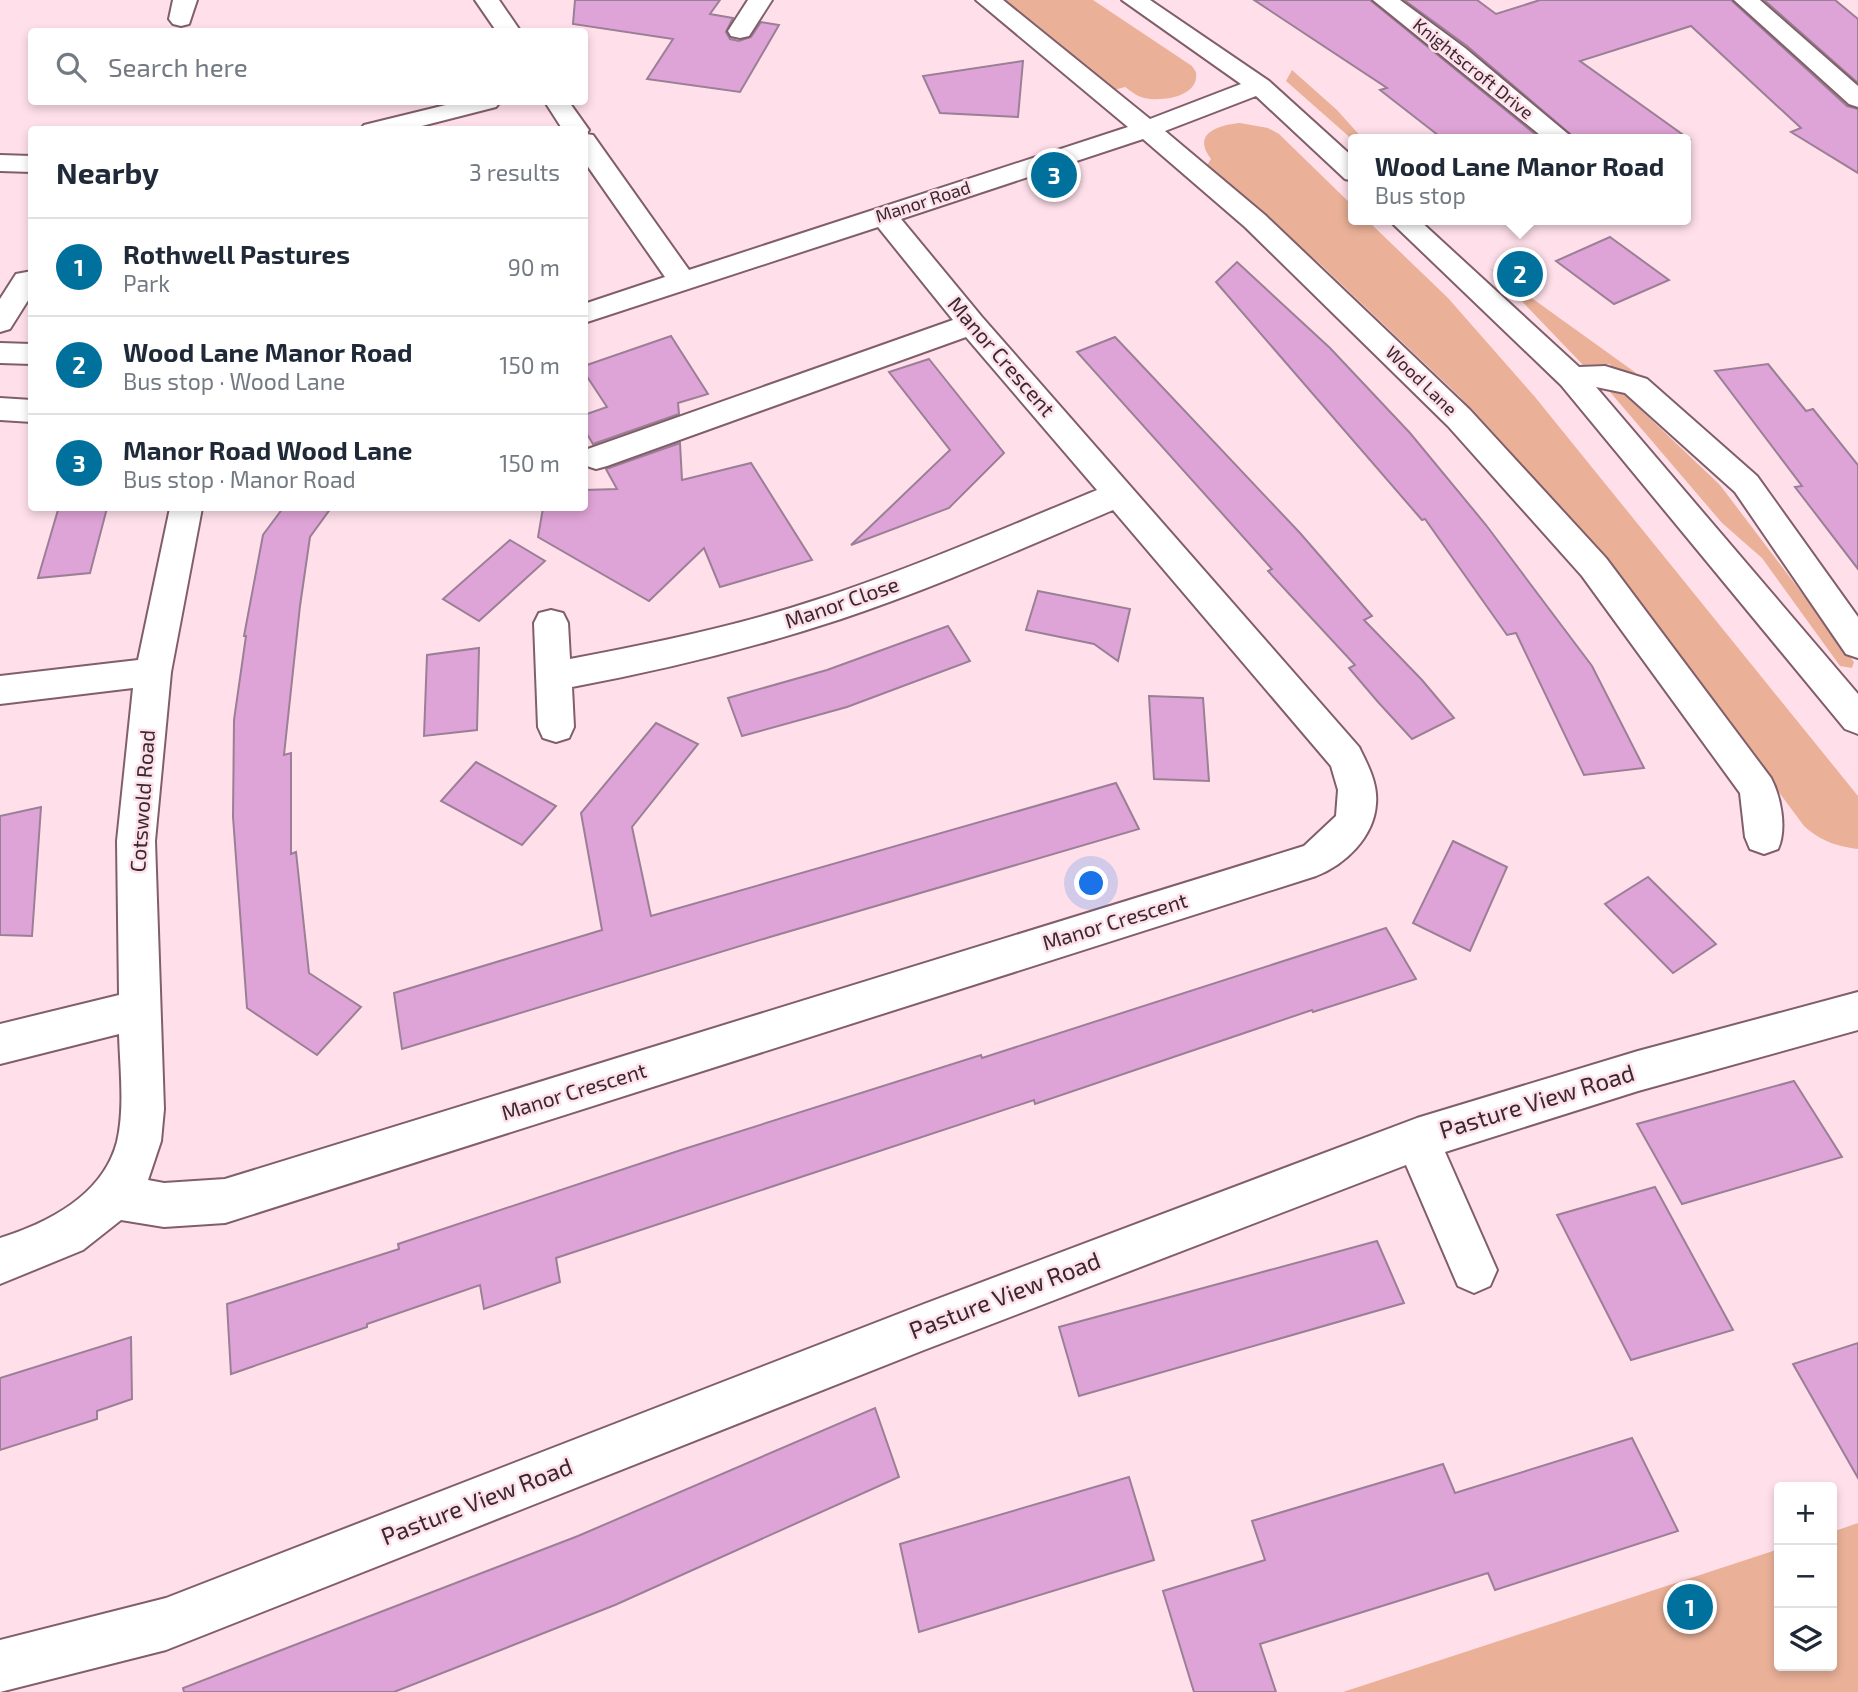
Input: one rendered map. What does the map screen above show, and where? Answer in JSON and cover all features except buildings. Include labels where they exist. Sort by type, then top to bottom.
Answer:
[{"type":"street","points":[[740,31],[760,0]]},
{"type":"street","name":"Wood Lane","points":[[988,0],[1255,221],[1459,418],[1594,567],[1758,789],[1764,837]]},
{"type":"street","points":[[1134,0],[1260,86],[1348,167]]},
{"type":"street","name":"Knightscroft Drive","points":[[1385,0],[1456,53],[1555,134]]},
{"type":"street","points":[[1746,0],[1858,99]]},
{"type":"street","points":[[493,1],[507,28]]},
{"type":"street","name":"Manor Road","points":[[588,313],[1147,129],[1260,86]]},
{"type":"street","points":[[389,126],[475,105]]},
{"type":"street","points":[[559,105],[573,126]]},
{"type":"street","points":[[588,147],[684,283]]},
{"type":"street","points":[[0,163],[28,164]]},
{"type":"street","name":"Manor Crescent","points":[[119,1187],[164,1205],[225,1201],[1316,859],[1338,845],[1352,827],[1359,804],[1356,780],[1346,758],[972,324],[883,215]]},
{"type":"street","points":[[1408,225],[1572,378],[1852,700]]},
{"type":"street","points":[[0,322],[28,280]]},
{"type":"street","points":[[596,458],[972,324]]},
{"type":"street","points":[[0,353],[28,354]]},
{"type":"street","points":[[1572,378],[1605,376],[1636,386],[1746,484],[1858,644]]},
{"type":"street","points":[[0,409],[28,411]]},
{"type":"street","name":"Manor Close","points":[[553,677],[672,653],[788,622],[913,579],[1119,494]]},
{"type":"street","name":"Cotswold Road","points":[[119,1187],[139,1143],[142,1109],[136,841],[153,672],[185,511]]},
{"type":"street","points":[[551,623],[556,727]]},
{"type":"street","points":[[0,690],[153,672]]},
{"type":"street","points":[[0,1044],[141,1009]]},
{"type":"street","name":"Pasture View Road","points":[[0,1666],[166,1624],[911,1332],[1417,1139],[1638,1071],[1858,1011]]},
{"type":"street","points":[[1417,1139],[1474,1270]]},
{"type":"street","points":[[0,1261],[63,1238],[119,1187]]},
{"type":"shaded area","points":[[1002,0],[1093,0],[1192,66],[1196,72],[1196,80],[1186,92],[1169,98],[1144,98],[1125,87],[1114,90]]},
{"type":"shaded area","points":[[1292,70],[1337,110],[1359,134],[1348,136],[1286,81]]},
{"type":"shaded area","points":[[1240,123],[1268,128],[1279,134],[1348,201],[1348,225],[1372,225],[1448,298],[1535,397],[1858,796],[1858,849],[1829,842],[1804,826],[1608,562],[1459,396],[1319,263],[1206,167],[1211,159],[1204,143],[1206,137],[1216,128]]},
{"type":"shaded area","points":[[1490,268],[1636,373],[1614,373],[1610,364],[1583,365]]},
{"type":"shaded area","points":[[1619,389],[1720,485],[1854,662],[1852,668],[1840,666],[1762,558],[1722,523],[1610,392]]},
{"type":"shaded area","points":[[1858,1523],[1858,1692],[1343,1692],[1774,1551],[1774,1671],[1837,1671],[1837,1530]]},
{"type":"place","name":"Manor Road Wood Lane","points":[[1054,175]]},
{"type":"place","name":"Wood Lane Manor Road","points":[[1520,274]]},
{"type":"place","name":"Rothwell Pastures","points":[[1690,1607]]}]
